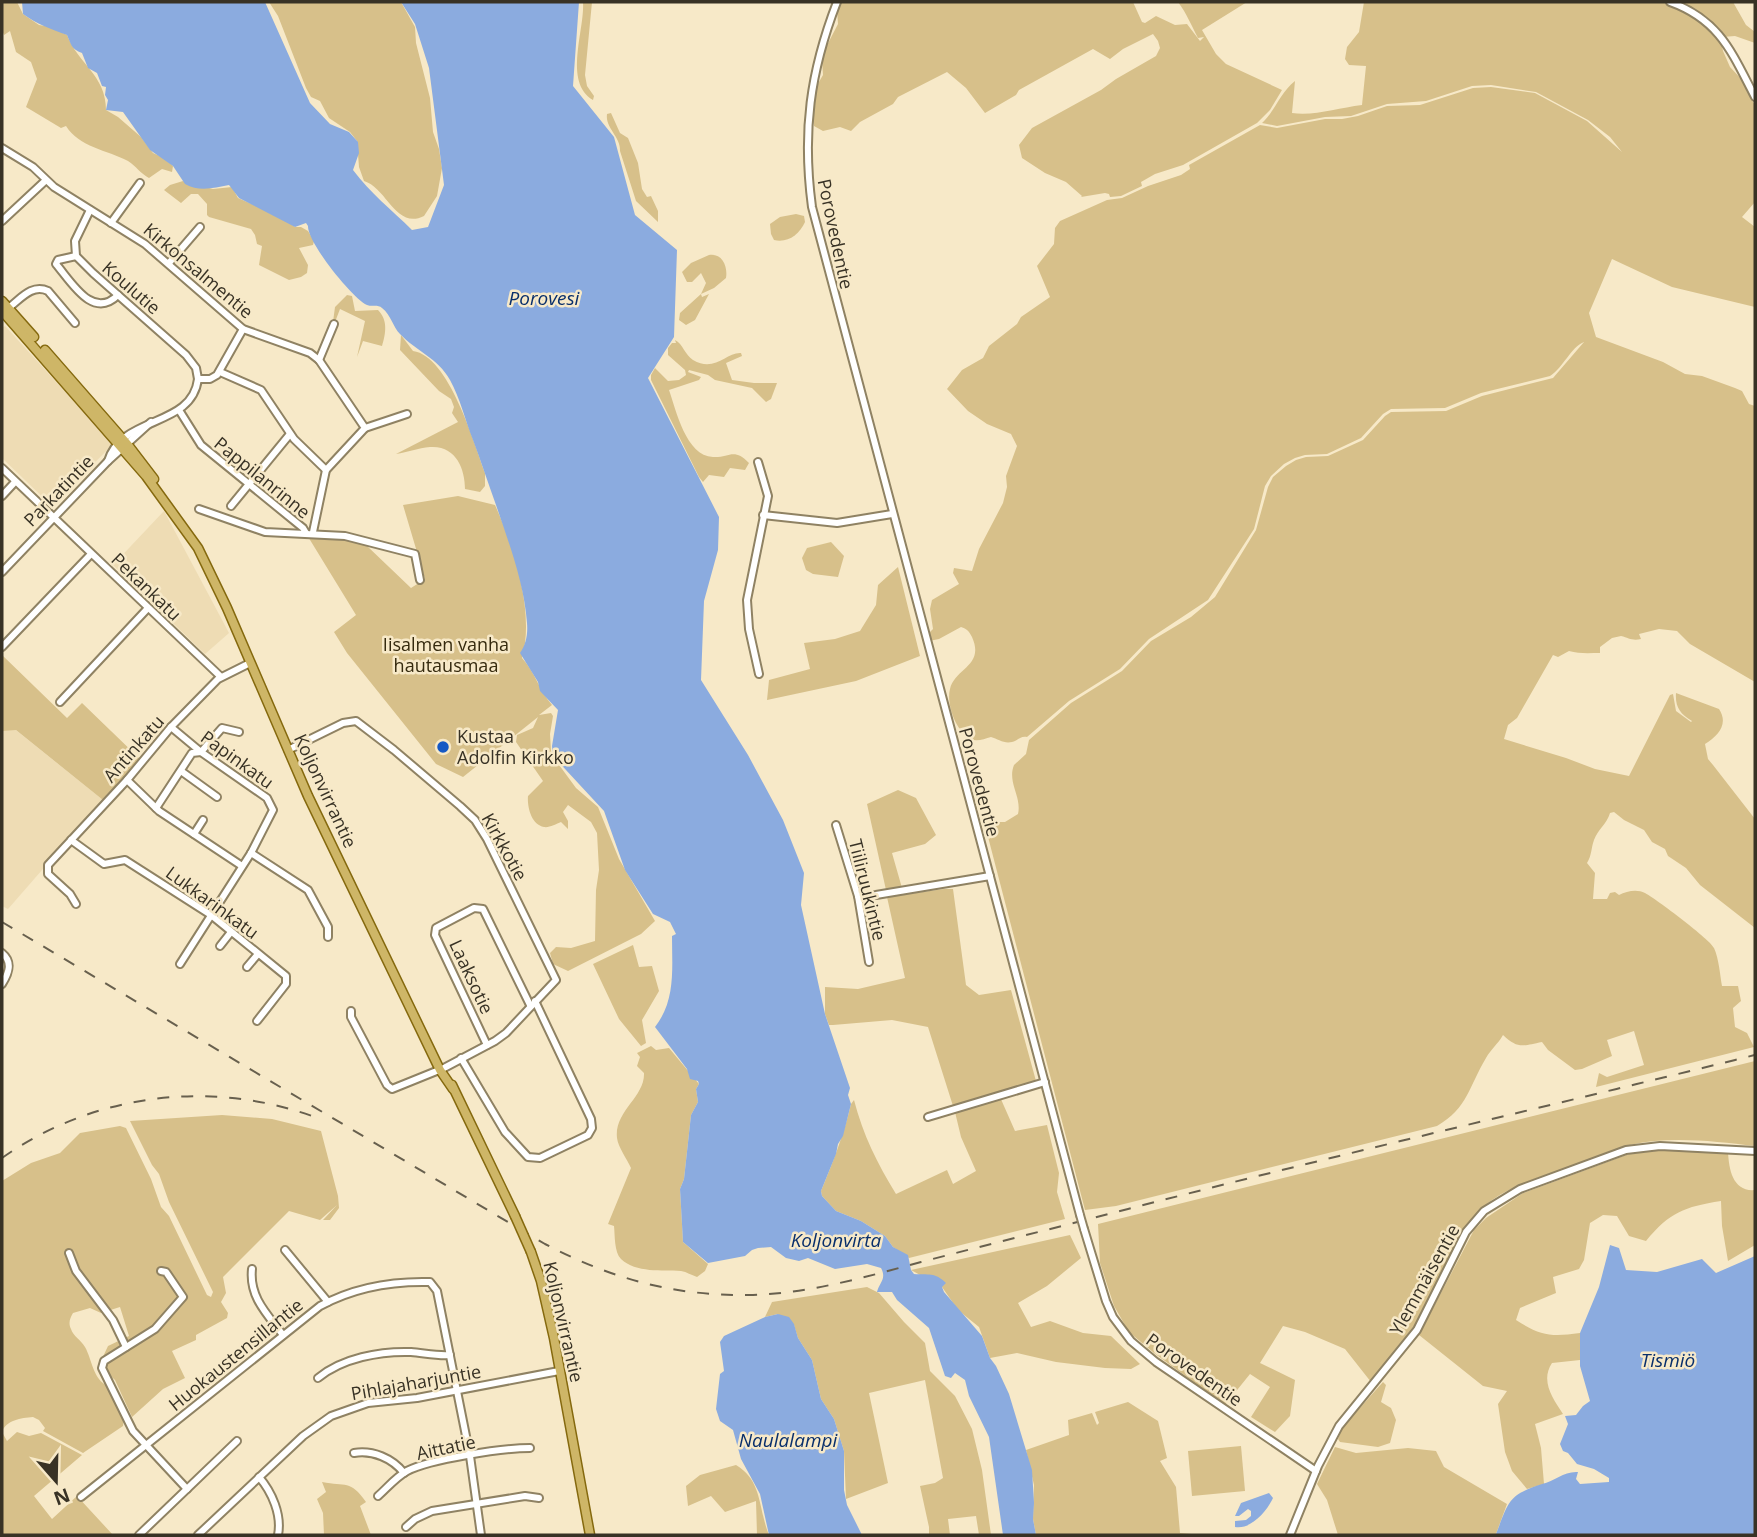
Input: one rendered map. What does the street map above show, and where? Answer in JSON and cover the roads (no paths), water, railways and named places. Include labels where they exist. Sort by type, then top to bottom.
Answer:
[{"type":"main road","name":"Koljonvirrantie","points":[[2,301],[4,313],[123,444],[171,502],[211,575],[288,750],[531,1252],[547,1306],[590,1535]]},
{"type":"street","name":"Porovedentie","points":[[837,2],[812,83],[807,132],[812,207],[1080,1215],[1106,1301],[1113,1317],[1130,1341],[1163,1367],[1316,1471]]},
{"type":"street","points":[[1670,2],[1689,9],[1710,24],[1735,59],[1755,97]]},
{"type":"street","name":"Kirkonsalmentie","points":[[2,148],[33,167],[48,183],[137,238],[243,329],[310,353],[319,360]]},
{"type":"street","points":[[2,221],[48,183]]},
{"type":"street","points":[[111,223],[140,183]]},
{"type":"street","points":[[90,210],[75,241],[76,256],[58,260],[56,264],[88,300],[95,304],[103,304],[118,295]]},
{"type":"street","points":[[169,263],[200,227]]},
{"type":"street","name":"Koulutie","points":[[76,256],[186,355],[196,368],[198,379]]},
{"type":"street","points":[[4,313],[31,290],[42,288],[48,291],[75,323]]},
{"type":"street","points":[[334,324],[319,360],[365,428]]},
{"type":"street","points":[[179,410],[193,397],[198,379],[214,378],[220,372],[243,329]]},
{"type":"street","points":[[220,372],[261,390],[290,434],[326,470]]},
{"type":"street","name":"Parkatintie","points":[[2,572],[107,461],[110,452],[151,422],[179,410]]},
{"type":"street","name":"Pappilanrinne","points":[[179,410],[201,445],[309,533]]},
{"type":"street","points":[[309,533],[326,470],[365,428],[407,414]]},
{"type":"street","points":[[231,506],[290,434]]},
{"type":"street","points":[[758,462],[768,496],[762,515],[747,600],[749,629],[759,674]]},
{"type":"street","name":"Pekankatu","points":[[2,468],[220,676]]},
{"type":"street","points":[[2,496],[15,482]]},
{"type":"street","points":[[199,509],[265,532],[345,536],[415,554],[420,580]]},
{"type":"street","points":[[762,515],[837,523],[892,514]]},
{"type":"street","points":[[2,647],[91,554]]},
{"type":"street","points":[[60,702],[148,608]]},
{"type":"street","name":"Antinkatu","points":[[76,904],[71,894],[48,874],[48,865],[220,676],[250,663]]},
{"type":"street","name":"Kirkkotie","points":[[288,750],[343,723],[356,721],[475,820],[487,839],[556,980],[532,1003]]},
{"type":"street","name":"Papinkatu","points":[[171,727],[271,802],[273,810],[251,853],[180,964]]},
{"type":"street","points":[[156,808],[192,753],[201,752],[222,728],[239,732]]},
{"type":"street","points":[[181,771],[217,797]]},
{"type":"street","points":[[127,780],[156,808],[242,866]]},
{"type":"street","points":[[194,834],[203,820]]},
{"type":"street","name":"Tiiliruukintie","points":[[836,825],[858,896],[869,962]]},
{"type":"street","name":"Lukkarinkatu","points":[[71,840],[104,864],[125,860],[211,915],[286,979],[286,984],[257,1021]]},
{"type":"street","points":[[251,853],[308,890],[328,927],[328,937]]},
{"type":"street","points":[[858,896],[990,876]]},
{"type":"street","name":"Laaksotie","points":[[487,1045],[435,933],[439,926],[474,908],[485,911],[532,1003]]},
{"type":"street","points":[[220,946],[231,932]]},
{"type":"street","points":[[2,953],[8,961],[9,971],[2,984]]},
{"type":"street","points":[[247,967],[258,954]]},
{"type":"street","points":[[351,1011],[351,1017],[389,1087],[395,1088],[502,1037],[532,1003],[591,1119],[592,1128],[588,1135],[540,1158],[528,1157],[505,1132],[459,1059]]},
{"type":"street","points":[[928,1117],[1045,1082]]},
{"type":"street","name":"Ylemmäisentie","points":[[1290,1535],[1316,1471],[1339,1426],[1417,1330],[1466,1232],[1492,1205],[1520,1189],[1626,1150],[1660,1146],[1755,1151]]},
{"type":"street","points":[[285,1250],[328,1302]]},
{"type":"street","points":[[69,1253],[76,1271],[113,1320],[127,1347]]},
{"type":"street","points":[[252,1269],[250,1284],[254,1296],[283,1335]]},
{"type":"street","points":[[161,1271],[166,1272],[183,1297],[155,1329],[104,1361],[102,1368],[133,1431],[187,1489]]},
{"type":"street","name":"Huokaustensillantie","points":[[81,1497],[328,1302],[374,1287],[430,1282],[437,1291],[450,1354]]},
{"type":"street","points":[[318,1378],[342,1364],[378,1355],[407,1352],[450,1354],[470,1456],[481,1535]]},
{"type":"street","name":"Pihlajaharjuntie","points":[[198,1535],[303,1436],[331,1416],[368,1403],[457,1391],[559,1371]]},
{"type":"street","points":[[139,1535],[237,1441]]},
{"type":"street","name":"Aittatie","points":[[378,1496],[404,1473],[424,1465],[530,1447]]},
{"type":"street","points":[[354,1453],[368,1453],[386,1458],[404,1473]]},
{"type":"street","points":[[259,1477],[276,1508],[280,1523],[278,1535]]},
{"type":"street","points":[[406,1527],[432,1511],[525,1496],[539,1498]]},
{"type":"water","name":"Porovesi","points":[[22,2],[265,2],[310,103],[330,124],[349,132],[358,142],[359,153],[353,170],[412,230],[428,227],[444,185],[429,68],[415,24],[401,2],[579,2],[573,86],[614,137],[635,215],[677,250],[674,337],[648,378],[719,517],[718,550],[704,601],[701,680],[748,755],[783,820],[804,873],[801,905],[825,1014],[850,1088],[848,1095],[851,1104],[843,1136],[821,1191],[822,1196],[836,1211],[861,1221],[885,1236],[893,1247],[908,1255],[914,1274],[942,1279],[946,1283],[942,1287],[944,1292],[982,1336],[1009,1394],[1032,1470],[1036,1535],[1003,1535],[989,1437],[969,1396],[965,1380],[955,1373],[951,1378],[945,1376],[929,1328],[897,1300],[892,1292],[877,1292],[883,1278],[881,1268],[867,1264],[835,1269],[808,1258],[799,1261],[786,1258],[771,1247],[752,1250],[745,1256],[708,1263],[683,1242],[680,1189],[684,1179],[691,1115],[698,1102],[696,1089],[699,1084],[698,1081],[690,1079],[687,1069],[655,1027],[670,995],[672,936],[676,934],[670,922],[653,914],[625,870],[604,811],[553,756],[558,710],[540,691],[538,682],[520,653],[525,643],[527,627],[519,578],[460,402],[445,372],[400,334],[382,308],[367,305],[351,292],[322,256],[306,223],[295,227],[239,198],[229,185],[201,189],[185,184],[173,166],[150,150],[123,112],[106,110],[106,87],[102,86],[97,73],[88,68],[82,53],[73,48],[67,35],[23,14]]},
{"type":"water","name":"Tismiö","points":[[1610,1245],[1619,1248],[1626,1270],[1657,1272],[1702,1259],[1716,1273],[1755,1256],[1755,1535],[1493,1535],[1496,1534],[1511,1501],[1522,1492],[1573,1472],[1578,1472],[1576,1479],[1580,1484],[1609,1482],[1609,1478],[1594,1469],[1577,1464],[1563,1451],[1560,1444],[1568,1424],[1565,1416],[1576,1415],[1590,1401],[1580,1366],[1580,1333],[1599,1287]]},
{"type":"water","name":"Naulalampi","points":[[778,1314],[789,1317],[812,1360],[821,1399],[834,1419],[844,1451],[844,1490],[847,1505],[862,1535],[769,1535],[760,1494],[741,1459],[733,1430],[720,1421],[716,1409],[720,1374],[724,1371],[720,1342],[724,1336],[765,1317]]},
{"type":"water","points":[[1269,1493],[1273,1498],[1258,1518],[1247,1526],[1235,1527],[1235,1521],[1246,1520],[1251,1516],[1248,1509],[1235,1516],[1241,1503]]},
{"type":"railway","points":[[2,922],[545,1244],[619,1276],[669,1289],[721,1295],[793,1292],[858,1279],[1284,1169],[1755,1055]]},
{"type":"railway","points":[[2,1158],[38,1136],[76,1119],[115,1106],[156,1099],[197,1096],[239,1099],[280,1106],[320,1119]]},
{"type":"place","name":"Kustaa Adolfin Kirkko","points":[[443,747]]},
{"type":"park label","name":"Iisalmen vanha hautausmaa","points":[[446,655]]},
{"type":"water label","name":"Koljonvirta","points":[[836,1240]]}]
